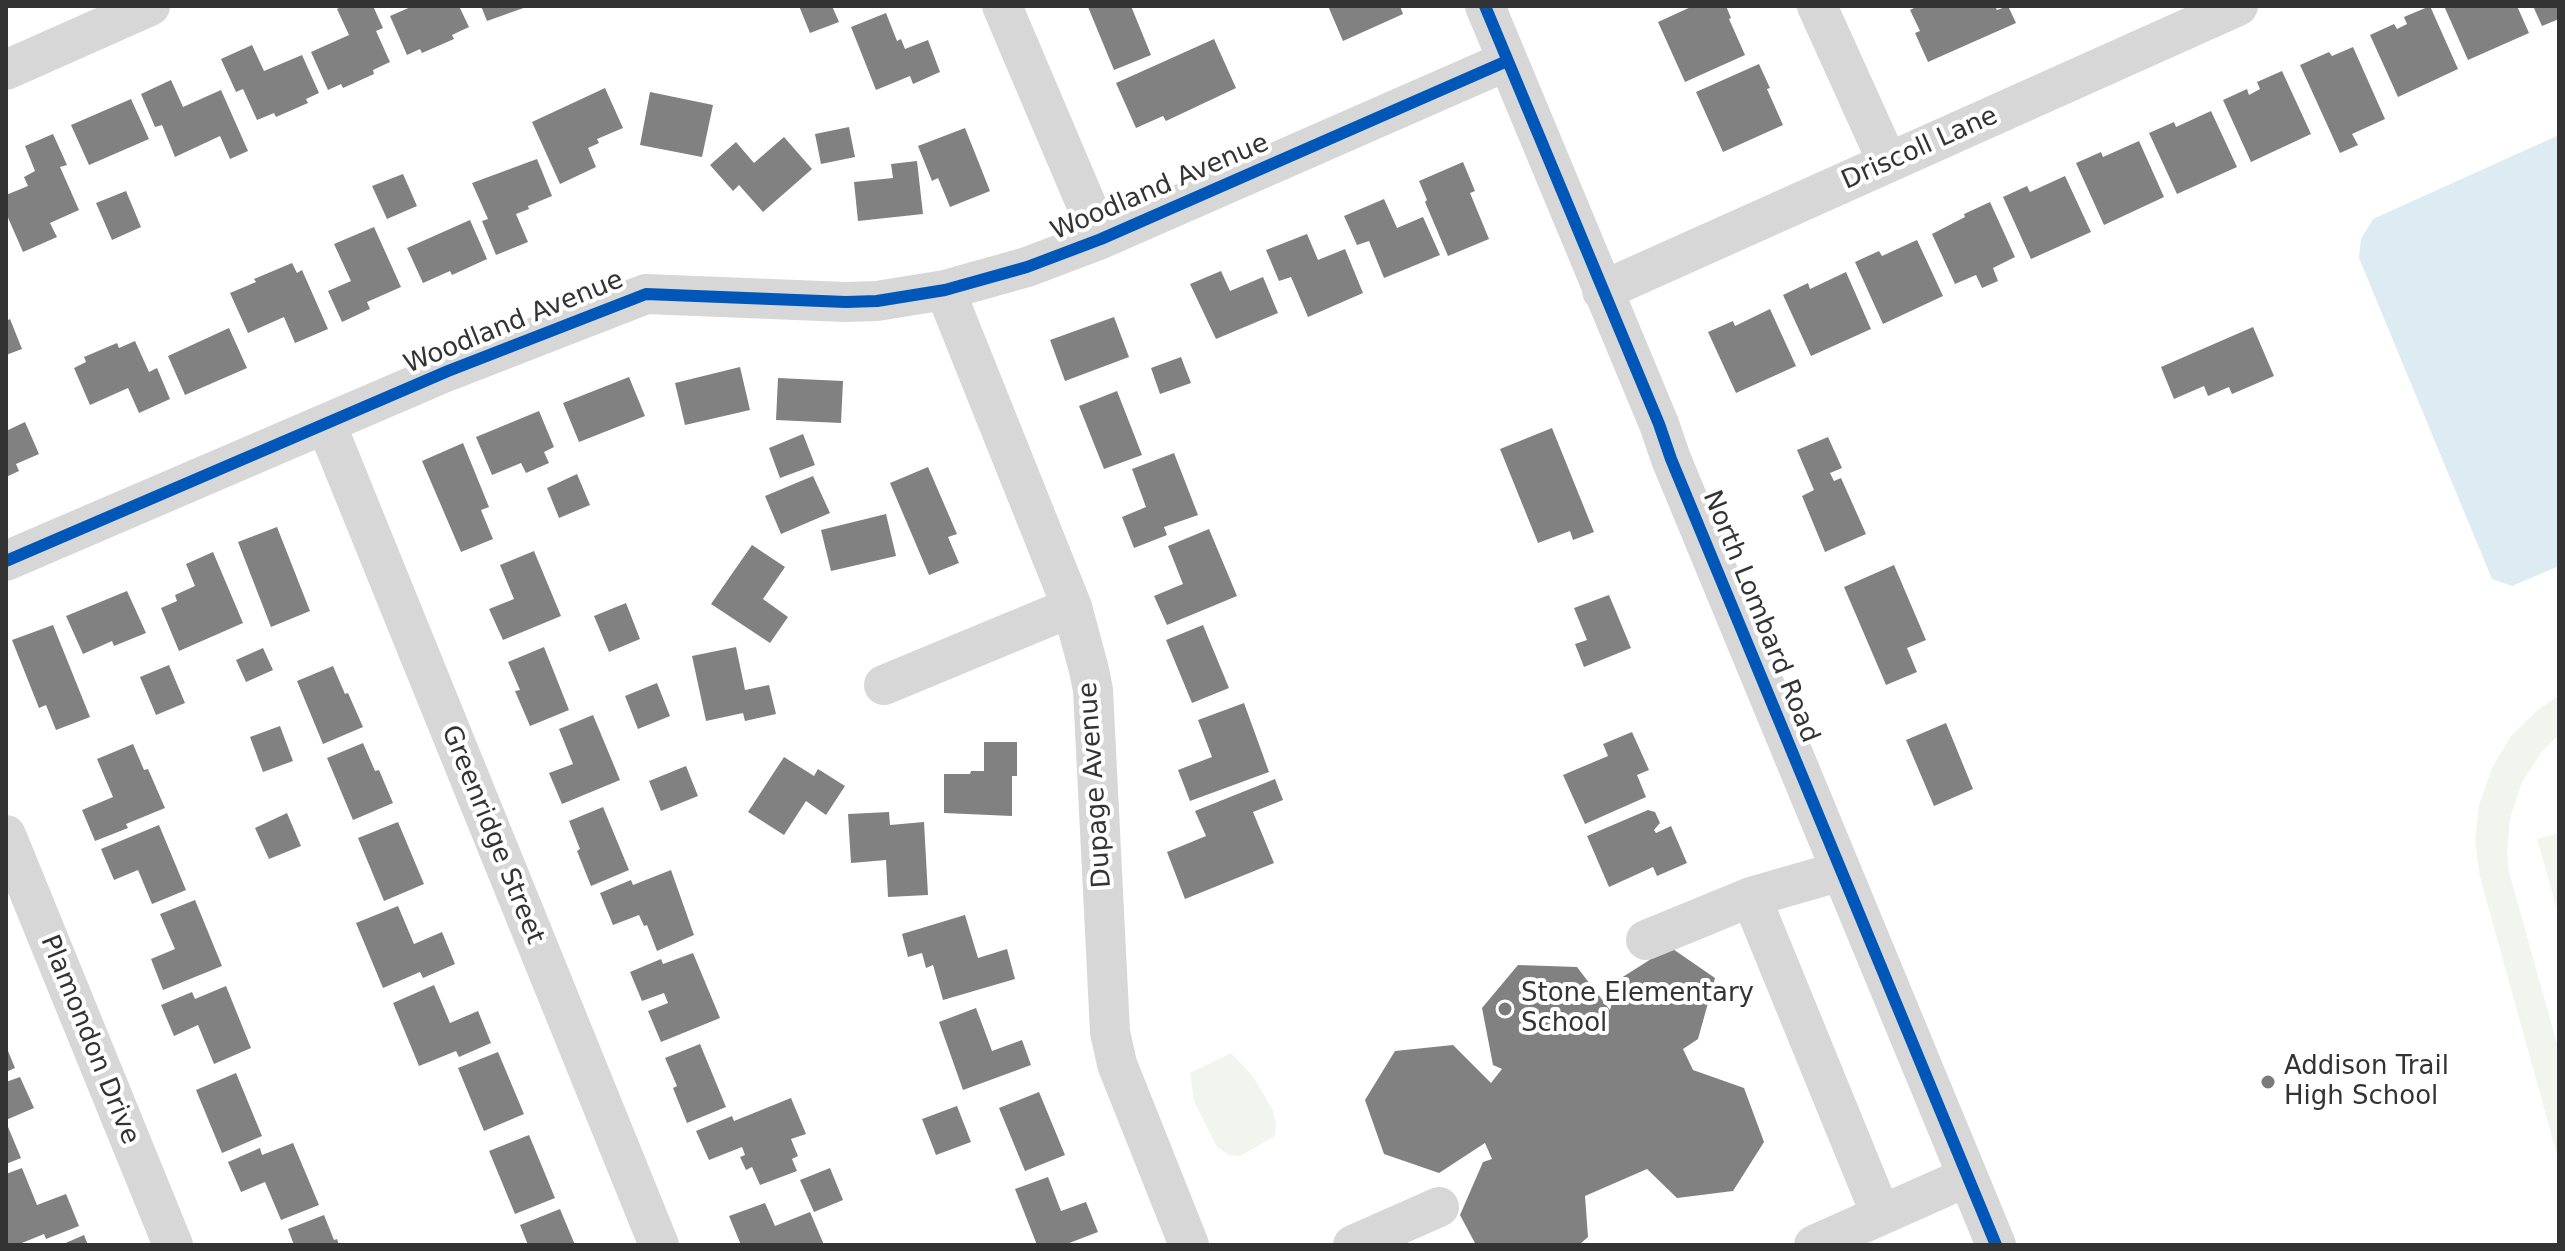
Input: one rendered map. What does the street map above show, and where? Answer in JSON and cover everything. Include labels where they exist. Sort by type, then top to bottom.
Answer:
[{"type":"street","points":[[6,70],[150,6]]},
{"type":"street","points":[[1002,6],[1101,239]]},
{"type":"street","name":"North Lombard Road","points":[[1485,6],[1996,1245]]},
{"type":"street","points":[[1817,6],[1888,163]]},
{"type":"street","name":"Driscoll Lane","points":[[1602,291],[2238,6]]},
{"type":"street","name":"Woodland Avenue","points":[[6,561],[448,371],[646,294],[846,302],[877,301],[945,290],[1027,267],[1101,239],[1507,61]]},
{"type":"street","name":"Dupage Avenue","points":[[945,290],[1072,607],[1093,690],[1110,1032],[1117,1064],[1189,1245]]},
{"type":"street","name":"Greenridge Street","points":[[326,424],[659,1245]]},
{"type":"street","points":[[884,685],[1072,607]]},
{"type":"street","name":"Plamondon Drive","points":[[6,835],[173,1245]]},
{"type":"street","points":[[1646,940],[1751,897],[1841,871]]},
{"type":"street","points":[[1751,897],[1881,1215]]},
{"type":"street","points":[[1814,1245],[1967,1177]]},
{"type":"street","points":[[1353,1245],[1439,1207]]},
{"type":"shaded area","points":[[2559,135],[2559,566],[2512,586],[2492,579],[2359,258],[2361,239],[2373,219]]},
{"type":"shaded area","points":[[2559,696],[2559,735],[2543,750],[2522,782],[2510,818],[2507,853],[2509,872],[2559,1051],[2559,1162],[2480,877],[2475,841],[2479,805],[2492,768],[2511,736],[2540,708]]},
{"type":"shaded area","points":[[2559,833],[2559,916],[2537,839]]},
{"type":"shaded area","points":[[1231,1053],[1252,1075],[1273,1110],[1276,1124],[1275,1136],[1240,1156],[1229,1155],[1217,1147],[1194,1101],[1190,1073]]},
{"type":"building","points":[[343,6],[373,6],[383,28],[376,31],[390,62],[373,70],[374,74],[343,88],[341,84],[328,90],[311,52],[349,35],[337,9]]},
{"type":"building","points":[[413,6],[459,6],[469,27],[452,35],[454,39],[422,53],[420,49],[407,55],[390,16]]},
{"type":"building","points":[[481,6],[529,6],[487,21]]},
{"type":"building","points":[[799,6],[832,6],[839,22],[810,33]]},
{"type":"building","points":[[1131,6],[1151,55],[1114,70],[1088,7]]},
{"type":"building","points":[[1328,6],[1400,6],[1403,14],[1343,41]]},
{"type":"building","points":[[1693,6],[1726,6],[1745,55],[1685,82],[1658,22]]},
{"type":"building","points":[[1918,6],[1995,6],[1997,10],[2008,6],[2016,23],[1928,62],[1915,33],[1920,31],[1910,10]]},
{"type":"building","points":[[2430,6],[2458,69],[2398,97],[2370,35],[2394,24],[2397,29],[2407,24],[2404,17]]},
{"type":"building","points":[[2444,6],[2517,6],[2529,33],[2468,60]]},
{"type":"building","points":[[2533,6],[2559,6],[2559,19],[2542,26]]},
{"type":"building","points":[[886,13],[897,41],[901,39],[905,49],[928,40],[940,72],[913,84],[910,76],[876,90],[851,27]]},
{"type":"building","points":[[1214,39],[1236,88],[1166,121],[1163,116],[1136,128],[1116,83]]},
{"type":"building","points":[[252,45],[264,71],[302,55],[319,93],[306,99],[308,103],[276,117],[274,113],[257,120],[243,89],[236,92],[221,59]]},
{"type":"building","points":[[2353,47],[2385,119],[2352,134],[2358,145],[2340,153],[2300,65],[2329,52],[2332,56]]},
{"type":"building","points":[[1759,64],[1783,125],[1723,152],[1696,92]]},
{"type":"building","points":[[2282,71],[2311,134],[2251,162],[2223,100],[2247,89],[2249,95],[2260,89],[2257,82]]},
{"type":"building","points":[[171,80],[183,107],[221,90],[248,151],[230,159],[220,136],[175,157],[162,125],[155,127],[141,94]]},
{"type":"building","points":[[605,88],[623,128],[597,139],[599,143],[588,148],[596,167],[560,184],[532,122]]},
{"type":"building","points":[[650,92],[713,105],[702,157],[640,145]]},
{"type":"building","points":[[131,99],[149,139],[89,165],[71,125]]},
{"type":"building","points":[[2211,111],[2237,167],[2177,194],[2149,133],[2174,122],[2176,127]]},
{"type":"building","points":[[849,127],[855,157],[821,164],[815,134]]},
{"type":"building","points":[[965,128],[990,191],[950,207],[938,178],[932,181],[918,146]]},
{"type":"building","points":[[53,134],[67,165],[60,167],[79,210],[50,223],[57,237],[23,252],[6,213],[6,195],[28,186],[24,177],[35,171],[25,146]]},
{"type":"building","points":[[784,137],[812,169],[763,212],[739,185],[733,191],[710,165],[736,142],[754,163]]},
{"type":"building","points":[[2139,141],[2164,197],[2104,225],[2076,163],[2101,152],[2103,157]]},
{"type":"building","points":[[537,159],[552,196],[516,214],[528,242],[496,255],[482,221],[488,219],[472,183]]},
{"type":"building","points":[[917,161],[923,214],[858,221],[854,182],[893,178],[891,164]]},
{"type":"building","points":[[1463,162],[1475,191],[1470,193],[1489,239],[1448,256],[1419,181]]},
{"type":"building","points":[[403,174],[417,206],[387,219],[372,186]]},
{"type":"building","points":[[2065,176],[2091,232],[2031,259],[2003,197],[2027,186],[2030,192]]},
{"type":"building","points":[[126,191],[141,227],[112,240],[96,203]]},
{"type":"building","points":[[1384,199],[1397,228],[1423,217],[1440,255],[1384,278],[1369,241],[1357,245],[1344,216]]},
{"type":"building","points":[[1990,202],[2015,257],[1993,268],[1998,281],[1982,288],[1976,275],[1955,284],[1932,234]]},
{"type":"building","points":[[470,220],[487,259],[452,275],[450,271],[423,283],[407,248]]},
{"type":"building","points":[[374,227],[401,287],[367,302],[370,309],[342,322],[328,291],[351,281],[334,244]]},
{"type":"building","points":[[1307,234],[1318,260],[1345,249],[1363,293],[1308,317],[1291,277],[1279,281],[1266,250]]},
{"type":"building","points":[[1917,240],[1943,296],[1883,324],[1855,262],[1879,251],[1882,256]]},
{"type":"building","points":[[292,263],[297,273],[302,270],[328,329],[295,343],[284,317],[248,333],[230,293]]},
{"type":"building","points":[[1221,271],[1230,291],[1263,277],[1278,313],[1216,339],[1190,284]]},
{"type":"building","points":[[1846,272],[1871,329],[1811,356],[1783,295],[1808,283],[1810,289]]},
{"type":"building","points":[[1770,309],[1796,366],[1736,393],[1708,332],[1733,321],[1735,326]]},
{"type":"building","points":[[1114,317],[1129,357],[1065,381],[1050,340]]},
{"type":"building","points":[[10,319],[22,349],[6,355],[6,321]]},
{"type":"building","points":[[2253,327],[2274,376],[2232,394],[2229,387],[2208,396],[2204,386],[2174,399],[2161,367]]},
{"type":"building","points":[[229,328],[247,368],[185,395],[168,356]]},
{"type":"building","points":[[135,341],[149,372],[157,368],[170,399],[139,413],[128,388],[90,405],[74,368],[86,362],[84,357],[117,343],[119,348]]},
{"type":"building","points":[[1181,357],[1191,383],[1160,394],[1151,368]]},
{"type":"building","points":[[740,367],[750,410],[685,425],[675,383]]},
{"type":"building","points":[[629,377],[645,416],[579,442],[563,403]]},
{"type":"building","points":[[778,378],[843,381],[841,423],[776,420]]},
{"type":"building","points":[[1117,391],[1142,455],[1104,469],[1079,406]]},
{"type":"building","points":[[539,411],[554,447],[544,452],[549,463],[526,473],[521,463],[492,475],[476,437]]},
{"type":"building","points":[[25,422],[39,454],[16,464],[19,471],[6,477],[6,431]]},
{"type":"building","points":[[1552,428],[1594,532],[1573,540],[1570,531],[1538,543],[1500,449]]},
{"type":"building","points":[[803,434],[815,465],[780,478],[769,448]]},
{"type":"building","points":[[1828,437],[1842,468],[1830,473],[1834,481],[1841,478],[1866,534],[1825,552],[1802,496],[1814,490],[1797,450]]},
{"type":"building","points":[[463,443],[489,507],[481,510],[493,539],[461,552],[422,461]]},
{"type":"building","points":[[1174,453],[1198,515],[1164,527],[1167,535],[1134,548],[1122,517],[1146,507],[1132,469]]},
{"type":"building","points":[[928,467],[957,534],[948,537],[959,563],[929,575],[890,483]]},
{"type":"building","points":[[577,474],[590,505],[559,518],[547,488]]},
{"type":"building","points":[[813,476],[830,513],[781,534],[765,496]]},
{"type":"building","points":[[886,514],[896,556],[831,571],[821,530]]},
{"type":"building","points":[[277,527],[310,611],[271,627],[238,542]]},
{"type":"building","points":[[1209,529],[1237,596],[1167,625],[1154,596],[1183,584],[1168,546]]},
{"type":"building","points":[[752,545],[785,567],[763,599],[788,617],[770,643],[711,604]]},
{"type":"building","points":[[534,551],[561,616],[503,640],[489,609],[514,599],[500,565]]},
{"type":"building","points":[[213,552],[243,623],[179,651],[161,608],[177,601],[175,595],[195,586],[186,564]]},
{"type":"building","points":[[1894,565],[1926,640],[1907,648],[1917,672],[1886,685],[1844,587]]},
{"type":"building","points":[[127,591],[146,633],[114,646],[112,641],[83,654],[66,616]]},
{"type":"building","points":[[1609,595],[1631,648],[1584,667],[1575,644],[1587,640],[1574,608]]},
{"type":"building","points":[[626,603],[640,639],[609,652],[594,616]]},
{"type":"building","points":[[53,625],[90,717],[56,730],[46,705],[39,708],[12,640]]},
{"type":"building","points":[[1203,625],[1229,688],[1192,703],[1166,640]]},
{"type":"building","points":[[544,647],[569,710],[530,726],[515,691],[520,690],[508,662]]},
{"type":"building","points":[[736,647],[745,690],[769,685],[776,714],[745,721],[743,713],[706,721],[692,656]]},
{"type":"building","points":[[263,648],[273,670],[246,682],[236,660]]},
{"type":"building","points":[[169,665],[185,703],[156,715],[140,677]]},
{"type":"building","points":[[333,666],[363,727],[323,744],[297,681]]},
{"type":"building","points":[[657,683],[670,716],[638,729],[625,696]]},
{"type":"building","points":[[1244,703],[1269,772],[1190,801],[1178,770],[1212,757],[1198,720]]},
{"type":"building","points":[[593,715],[620,780],[562,804],[549,773],[573,764],[559,729]]},
{"type":"building","points":[[1946,723],[1973,789],[1934,806],[1906,740]]},
{"type":"building","points":[[280,726],[293,761],[263,772],[250,737]]},
{"type":"building","points":[[1632,732],[1649,770],[1637,775],[1646,797],[1585,824],[1563,775],[1608,756],[1603,744]]},
{"type":"building","points":[[984,742],[1017,742],[1017,776],[1012,776],[1012,816],[944,813],[944,774],[984,771]]},
{"type":"building","points":[[363,743],[393,803],[353,820],[327,758]]},
{"type":"building","points":[[133,744],[165,808],[95,841],[82,810],[113,797],[97,759]]},
{"type":"building","points":[[784,757],[814,776],[818,769],[845,786],[826,815],[806,801],[784,835],[748,812]]},
{"type":"building","points":[[686,766],[698,796],[661,811],[649,781]]},
{"type":"building","points":[[1275,779],[1283,800],[1253,812],[1274,863],[1185,899],[1167,852],[1206,836],[1195,811]]},
{"type":"building","points":[[603,807],[629,870],[591,886],[569,821]]},
{"type":"building","points":[[1648,810],[1655,812],[1660,823],[1654,830],[1656,833],[1671,826],[1687,863],[1657,876],[1653,867],[1609,887],[1587,836]]},
{"type":"building","points":[[889,812],[890,825],[924,822],[928,895],[888,897],[886,860],[851,863],[848,814]]},
{"type":"building","points":[[287,813],[301,846],[269,859],[255,828]]},
{"type":"building","points":[[398,822],[424,884],[384,901],[358,838]]},
{"type":"building","points":[[159,825],[186,890],[152,904],[138,870],[114,880],[101,849]]},
{"type":"building","points":[[671,870],[694,935],[657,951],[647,925],[644,926],[639,915],[613,925],[600,893],[631,880],[633,885]]},
{"type":"building","points":[[195,900],[222,966],[163,990],[151,959],[175,949],[160,914]]},
{"type":"building","points":[[398,906],[414,944],[442,932],[455,964],[423,978],[420,972],[383,988],[356,923]]},
{"type":"building","points":[[965,915],[978,958],[1007,949],[1015,979],[943,1000],[933,965],[926,968],[922,953],[908,957],[902,934]]},
{"type":"building","name":"Stone Elementary School","points":[[1670,947],[1715,978],[1698,1039],[1683,1049],[1693,1070],[1744,1088],[1764,1142],[1733,1191],[1677,1198],[1647,1169],[1585,1196],[1588,1237],[1579,1245],[1476,1245],[1460,1215],[1483,1162],[1492,1159],[1485,1143],[1439,1173],[1384,1154],[1365,1100],[1395,1051],[1453,1045],[1491,1083],[1502,1069],[1493,1065],[1482,1008],[1518,965],[1577,967],[1610,1010],[1618,980]]},
{"type":"building","points":[[693,953],[720,1018],[661,1042],[648,1011],[668,1003],[664,993],[642,1001],[630,972],[661,959],[663,964]]},
{"type":"building","points":[[434,985],[450,1023],[478,1011],[491,1043],[459,1057],[456,1051],[419,1066],[393,1003]]},
{"type":"building","points":[[226,986],[251,1048],[214,1064],[198,1025],[174,1036],[161,1005],[192,992],[195,999]]},
{"type":"building","points":[[976,1008],[992,1051],[1022,1040],[1031,1065],[963,1090],[939,1022]]},
{"type":"building","points":[[700,1044],[726,1107],[687,1123],[665,1058]]},
{"type":"building","points":[[6,1046],[15,1068],[6,1072]]},
{"type":"building","points":[[498,1052],[524,1114],[484,1131],[458,1068]]},
{"type":"building","points":[[236,1073],[262,1136],[222,1153],[196,1090]]},
{"type":"building","points":[[20,1077],[34,1108],[6,1120],[6,1082]]},
{"type":"building","points":[[1039,1092],[1065,1155],[1025,1171],[999,1108]]},
{"type":"building","points":[[791,1098],[806,1134],[791,1139],[798,1156],[792,1159],[797,1171],[760,1185],[752,1167],[746,1170],[740,1157],[745,1155],[742,1147],[709,1160],[696,1131],[732,1116],[734,1121]]},
{"type":"building","points":[[957,1106],[971,1142],[936,1155],[922,1119]]},
{"type":"building","points":[[6,1122],[21,1158],[6,1164]]},
{"type":"building","points":[[529,1135],[555,1198],[515,1214],[489,1151]]},
{"type":"building","points":[[293,1143],[319,1205],[281,1220],[265,1182],[241,1192],[228,1162],[260,1148],[262,1155]]},
{"type":"building","points":[[22,1168],[37,1205],[66,1194],[79,1226],[46,1239],[44,1234],[17,1245],[6,1245],[6,1174]]},
{"type":"building","points":[[830,1168],[843,1200],[814,1212],[800,1180]]},
{"type":"building","points":[[1048,1177],[1061,1211],[1086,1202],[1098,1232],[1064,1245],[1037,1245],[1015,1189]]},
{"type":"building","points":[[765,1203],[775,1226],[810,1212],[824,1245],[741,1245],[729,1216]]},
{"type":"building","points":[[560,1209],[575,1245],[528,1245],[520,1225]]},
{"type":"building","points":[[324,1215],[339,1245],[294,1245],[288,1229]]},
{"type":"building","points":[[84,1235],[88,1245],[61,1245]]},
{"type":"cycle path","points":[[1485,6],[1996,1245]]},
{"type":"cycle path","points":[[6,561],[448,371],[646,294],[846,302],[877,301],[945,290],[1027,267],[1101,239],[1507,61]]},
{"type":"place","name":"Stone Elementary School","points":[[1505,1009]]},
{"type":"place","name":"Addison Trail High School","points":[[2268,1082]]}]
